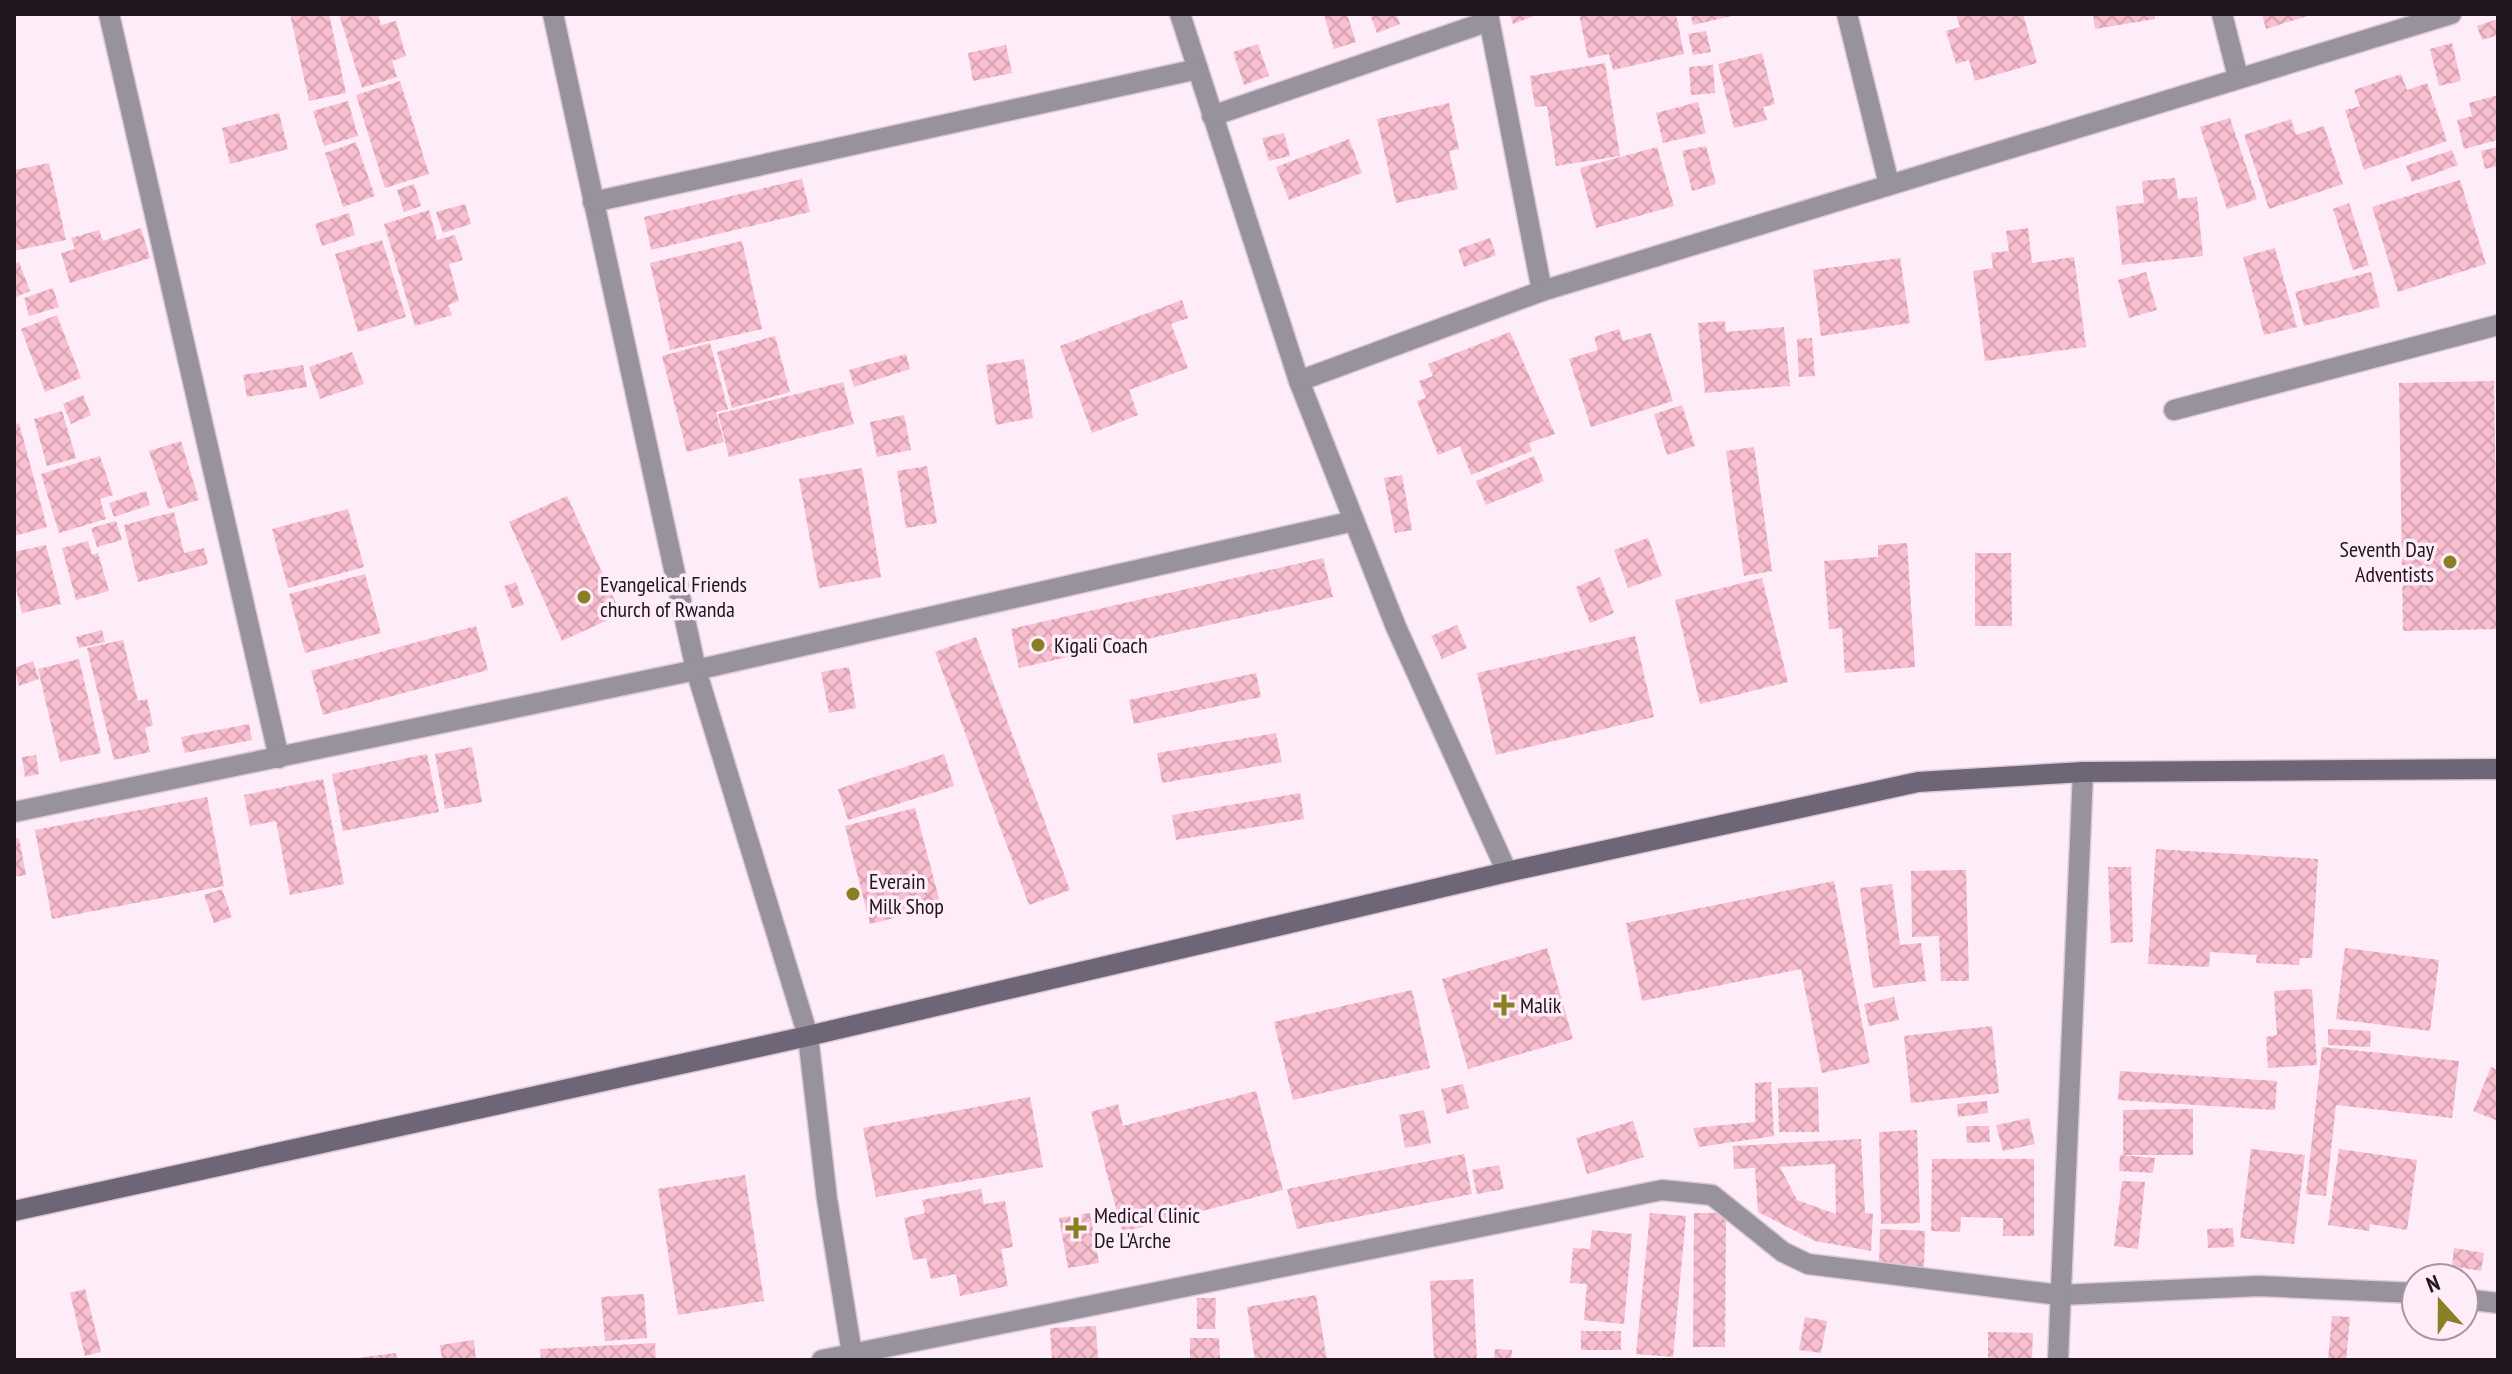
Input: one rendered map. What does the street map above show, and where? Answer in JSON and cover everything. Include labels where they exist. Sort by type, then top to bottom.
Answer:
[{"type":"street","points":[[109,14],[279,758]]},
{"type":"street","points":[[553,14],[696,670],[808,1036],[827,1199],[853,1356]]},
{"type":"street","points":[[1180,14],[1299,381],[1396,627],[1507,872]]},
{"type":"street","points":[[1847,14],[1889,184]]},
{"type":"street","points":[[2222,14],[2238,77]]},
{"type":"street","points":[[1299,381],[1542,291],[2238,77],[2416,19],[2451,14]]},
{"type":"street","points":[[1212,116],[1488,17],[1542,291]]},
{"type":"street","points":[[593,202],[1198,69]]},
{"type":"street","points":[[2174,410],[2498,325]]},
{"type":"street","points":[[14,812],[696,670],[1354,521]]},
{"type":"street","points":[[14,1211],[808,1036],[1507,872],[1918,782],[2083,772],[2498,769]]},
{"type":"street","points":[[2058,1360],[2083,772]]},
{"type":"street","points":[[822,1360],[1662,1190],[1712,1195],[1783,1252],[1808,1264],[2060,1295],[2259,1286],[2400,1292]]},
{"type":"building","points":[[290,14],[329,14],[346,93],[309,101]]},
{"type":"building","points":[[339,14],[378,14],[381,25],[396,21],[406,56],[392,61],[397,77],[362,88]]},
{"type":"building","points":[[1347,14],[1356,42],[1334,49],[1324,15]]},
{"type":"building","points":[[1370,14],[1396,14],[1400,24],[1377,33]]},
{"type":"building","points":[[1510,14],[1539,14],[1513,24]]},
{"type":"building","points":[[1579,14],[1676,14],[1684,54],[1613,70],[1609,54],[1588,58]]},
{"type":"building","points":[[1690,14],[1736,14],[1736,15],[1693,25]]},
{"type":"building","points":[[1956,14],[2023,14],[2037,63],[1975,81],[1969,60],[1956,64],[1946,31],[1960,27]]},
{"type":"building","points":[[2093,14],[2155,14],[2155,19],[2095,29]]},
{"type":"building","points":[[2262,14],[2310,14],[2310,15],[2266,29]]},
{"type":"building","points":[[2498,19],[2498,35],[2482,40],[2477,26]]},
{"type":"building","points":[[1706,31],[1711,52],[1693,55],[1688,34]]},
{"type":"building","points":[[2452,43],[2461,81],[2439,86],[2430,49]]},
{"type":"building","points":[[1258,44],[1269,76],[1244,85],[1233,52]]},
{"type":"building","points":[[1006,45],[1012,73],[973,81],[968,53]]},
{"type":"building","points":[[1762,53],[1775,104],[1763,107],[1767,120],[1734,128],[1718,64]]},
{"type":"building","points":[[1605,63],[1620,156],[1556,166],[1547,106],[1535,107],[1530,76]]},
{"type":"building","points":[[1713,65],[1715,93],[1691,95],[1689,67]]},
{"type":"building","points":[[2401,74],[2407,90],[2427,83],[2447,141],[2364,170],[2345,110],[2360,106],[2354,90]]},
{"type":"building","points":[[400,81],[429,174],[385,188],[356,95]]},
{"type":"building","points":[[2498,95],[2498,140],[2464,149],[2457,120],[2472,116],[2469,103]]},
{"type":"building","points":[[348,101],[358,136],[324,146],[313,111]]},
{"type":"building","points":[[1698,102],[1706,133],[1663,143],[1656,113]]},
{"type":"building","points":[[1449,103],[1459,149],[1449,151],[1458,189],[1396,203],[1377,119]]},
{"type":"building","points":[[279,113],[288,149],[230,164],[222,128]]},
{"type":"building","points":[[2230,118],[2257,199],[2227,209],[2200,127]]},
{"type":"building","points":[[2291,119],[2296,135],[2324,126],[2343,184],[2269,209],[2244,135]]},
{"type":"building","points":[[1284,133],[1290,156],[1269,161],[1262,138]]},
{"type":"building","points":[[1349,139],[1362,173],[1289,200],[1276,167]]},
{"type":"building","points":[[356,142],[375,196],[343,207],[325,153]]},
{"type":"building","points":[[1706,146],[1716,184],[1692,191],[1682,151]]},
{"type":"building","points":[[1657,147],[1674,206],[1596,228],[1580,168]]},
{"type":"building","points":[[2498,147],[2498,166],[2485,169],[2481,151]]},
{"type":"building","points":[[2452,150],[2458,165],[2412,182],[2406,166]]},
{"type":"building","points":[[49,163],[66,240],[14,251],[14,170]]},
{"type":"building","points":[[2175,178],[2178,199],[2197,197],[2203,256],[2122,265],[2116,206],[2144,203],[2142,181]]},
{"type":"building","points":[[802,179],[810,212],[651,250],[644,217]]},
{"type":"building","points":[[2460,180],[2486,264],[2398,292],[2372,207]]},
{"type":"building","points":[[414,184],[421,206],[404,212],[397,190]]},
{"type":"building","points":[[2349,203],[2369,265],[2353,270],[2333,209]]},
{"type":"building","points":[[465,204],[471,224],[443,233],[436,212]]},
{"type":"building","points":[[429,210],[437,240],[455,235],[463,260],[449,264],[459,301],[448,305],[452,315],[415,326],[384,224]]},
{"type":"building","points":[[349,213],[355,235],[322,246],[315,224]]},
{"type":"building","points":[[141,228],[150,258],[70,283],[61,253],[75,249],[71,238],[99,230],[103,241]]},
{"type":"building","points":[[2028,228],[2032,263],[2074,257],[2086,347],[1985,361],[1973,271],[1993,268],[1991,253],[2009,251],[2006,231]]},
{"type":"building","points":[[1490,238],[1496,255],[1464,267],[1458,249]]},
{"type":"building","points":[[382,240],[406,317],[358,332],[335,254]]},
{"type":"building","points":[[742,241],[762,329],[670,350],[650,263]]},
{"type":"building","points":[[2275,248],[2297,327],[2264,335],[2243,257]]},
{"type":"building","points":[[1900,258],[1910,323],[1821,336],[1813,270]]},
{"type":"building","points":[[19,262],[30,291],[14,298],[14,264]]},
{"type":"building","points":[[2146,272],[2157,310],[2129,318],[2118,280]]},
{"type":"building","points":[[2371,272],[2380,307],[2304,326],[2295,292]]},
{"type":"building","points":[[53,288],[59,307],[29,316],[24,298]]},
{"type":"building","points":[[1182,300],[1188,318],[1171,324],[1188,368],[1129,390],[1138,415],[1092,433],[1060,346]]},
{"type":"building","points":[[57,315],[81,378],[45,392],[21,329]]},
{"type":"building","points":[[1725,321],[1726,332],[1784,327],[1790,386],[1705,393],[1698,323]]},
{"type":"building","points":[[1619,329],[1623,341],[1651,333],[1673,401],[1591,427],[1569,359],[1598,350],[1594,337]]},
{"type":"building","points":[[1510,332],[1555,434],[1529,443],[1532,451],[1471,475],[1460,446],[1438,455],[1417,401],[1426,398],[1419,381],[1433,376],[1428,364]]},
{"type":"building","points":[[775,336],[790,392],[732,408],[717,352]]},
{"type":"building","points":[[1812,338],[1815,376],[1799,377],[1797,339]]},
{"type":"building","points":[[710,343],[728,409],[716,412],[724,442],[687,452],[662,356]]},
{"type":"building","points":[[352,352],[364,384],[320,399],[309,367]]},
{"type":"building","points":[[906,354],[910,369],[854,387],[849,370]]},
{"type":"building","points":[[1024,359],[1033,418],[996,425],[986,365]]},
{"type":"building","points":[[303,365],[307,387],[247,397],[243,375]]},
{"type":"building","points":[[2494,381],[2498,629],[2403,631],[2399,383]]},
{"type":"building","points":[[843,382],[854,424],[729,457],[718,414]]},
{"type":"building","points":[[83,395],[91,415],[71,424],[63,404]]},
{"type":"building","points":[[1682,405],[1695,446],[1667,455],[1654,414]]},
{"type":"building","points":[[62,411],[76,458],[47,466],[34,419]]},
{"type":"building","points":[[904,415],[911,450],[877,457],[870,422]]},
{"type":"building","points":[[19,423],[47,527],[14,536],[14,425]]},
{"type":"building","points":[[181,441],[199,500],[168,509],[149,451]]},
{"type":"building","points":[[1754,447],[1772,571],[1744,576],[1726,451]]},
{"type":"building","points":[[100,456],[113,495],[100,499],[106,519],[59,533],[41,474]]},
{"type":"building","points":[[1534,456],[1544,481],[1486,505],[1476,481]]},
{"type":"building","points":[[927,466],[937,523],[906,528],[897,471]]},
{"type":"building","points":[[862,468],[881,577],[819,588],[799,479]]},
{"type":"building","points":[[1402,475],[1412,530],[1395,533],[1384,478]]},
{"type":"building","points":[[146,491],[150,505],[114,517],[109,503]]},
{"type":"building","points":[[567,496],[621,614],[562,641],[509,522]]},
{"type":"building","points":[[348,509],[364,567],[288,588],[272,529]]},
{"type":"building","points":[[174,512],[184,553],[204,548],[208,564],[138,582],[124,525]]},
{"type":"building","points":[[116,521],[122,540],[97,547],[91,528]]},
{"type":"building","points":[[1648,538],[1662,576],[1628,588],[1614,550]]},
{"type":"building","points":[[88,541],[92,555],[98,553],[109,591],[76,600],[62,548]]},
{"type":"building","points":[[1907,543],[1915,667],[1845,673],[1842,628],[1829,629],[1824,561],[1878,557],[1878,545]]},
{"type":"building","points":[[46,545],[61,604],[22,613],[14,580],[14,552]]},
{"type":"building","points":[[1975,553],[2011,553],[2012,626],[1975,626]]},
{"type":"building","points":[[1323,558],[1333,597],[1019,668],[1011,629]]},
{"type":"building","points":[[365,574],[381,633],[305,653],[289,594]]},
{"type":"building","points":[[1600,577],[1614,613],[1590,623],[1576,587]]},
{"type":"building","points":[[1762,578],[1788,682],[1700,704],[1675,600]]},
{"type":"building","points":[[516,582],[524,605],[512,608],[504,586]]},
{"type":"building","points":[[1457,625],[1467,648],[1442,659],[1431,636]]},
{"type":"building","points":[[476,626],[488,670],[323,715],[311,671]]},
{"type":"building","points":[[102,630],[105,642],[79,648],[76,637]]},
{"type":"building","points":[[1635,636],[1654,717],[1496,755],[1477,673]]},
{"type":"building","points":[[976,637],[1070,890],[1029,905],[935,652]]},
{"type":"building","points":[[123,640],[138,701],[147,699],[153,725],[145,728],[150,752],[114,760],[87,648]]},
{"type":"building","points":[[79,659],[101,753],[60,762],[38,669]]},
{"type":"building","points":[[33,661],[39,679],[19,686],[14,668]]},
{"type":"building","points":[[849,667],[856,708],[829,713],[821,672]]},
{"type":"building","points":[[1256,673],[1261,697],[1134,724],[1129,700]]},
{"type":"building","points":[[249,724],[252,740],[185,753],[181,737]]},
{"type":"building","points":[[1276,733],[1282,762],[1162,783],[1157,753]]},
{"type":"building","points":[[472,747],[482,802],[445,809],[435,754]]},
{"type":"building","points":[[427,754],[439,812],[343,831],[332,774]]},
{"type":"building","points":[[944,754],[954,786],[848,820],[838,789]]},
{"type":"building","points":[[36,755],[39,774],[25,777],[22,757]]},
{"type":"building","points":[[323,779],[344,884],[290,895],[276,821],[250,826],[244,795]]},
{"type":"building","points":[[1300,793],[1304,819],[1176,840],[1172,815]]},
{"type":"building","points":[[207,797],[224,886],[52,919],[35,830]]},
{"type":"building","points":[[915,808],[941,906],[870,924],[845,826]]},
{"type":"building","points":[[19,838],[26,875],[14,877],[14,839]]},
{"type":"building","points":[[2156,849],[2318,859],[2312,958],[2300,958],[2299,965],[2256,963],[2257,955],[2210,952],[2209,967],[2148,964]]},
{"type":"building","points":[[2108,867],[2131,867],[2133,942],[2111,943]]},
{"type":"building","points":[[1966,870],[1969,981],[1941,981],[1939,936],[1912,937],[1911,871]]},
{"type":"building","points":[[1834,881],[1870,1063],[1822,1073],[1801,969],[1642,1001],[1626,923]]},
{"type":"building","points":[[1892,884],[1900,945],[1921,943],[1926,981],[1873,988],[1860,888]]},
{"type":"building","points":[[222,889],[232,917],[214,923],[204,895]]},
{"type":"building","points":[[1547,948],[1573,1039],[1468,1069],[1442,979]]},
{"type":"building","points":[[2345,948],[2439,960],[2430,1031],[2336,1019]]},
{"type":"building","points":[[2312,989],[2317,1065],[2268,1068],[2266,1037],[2277,1035],[2274,991]]},
{"type":"building","points":[[1412,990],[1430,1068],[1293,1100],[1274,1022]]},
{"type":"building","points":[[1894,997],[1899,1020],[1869,1026],[1864,1004]]},
{"type":"building","points":[[1992,1026],[1999,1093],[1911,1103],[1904,1036]]},
{"type":"building","points":[[2328,1029],[2371,1031],[2370,1047],[2328,1045]]},
{"type":"building","points":[[2322,1047],[2459,1061],[2452,1118],[2336,1105],[2326,1196],[2306,1194]]},
{"type":"building","points":[[2491,1067],[2498,1070],[2498,1121],[2473,1111]]},
{"type":"building","points":[[2120,1071],[2277,1081],[2275,1110],[2118,1100]]},
{"type":"building","points":[[1771,1082],[1774,1136],[1699,1147],[1693,1128],[1755,1122],[1755,1083]]},
{"type":"building","points":[[1463,1084],[1469,1108],[1447,1114],[1441,1089]]},
{"type":"building","points":[[1818,1087],[1819,1132],[1779,1132],[1778,1088]]},
{"type":"building","points":[[1256,1091],[1283,1190],[1122,1232],[1091,1112],[1118,1104],[1123,1126]]},
{"type":"building","points":[[1030,1097],[1043,1167],[876,1197],[863,1128]]},
{"type":"building","points":[[1987,1101],[1988,1113],[1958,1117],[1957,1104]]},
{"type":"building","points":[[2193,1109],[2193,1155],[2123,1155],[2123,1110]]},
{"type":"building","points":[[1424,1110],[1431,1143],[1405,1148],[1399,1115]]},
{"type":"building","points":[[2029,1118],[2035,1144],[2003,1151],[1996,1125]]},
{"type":"building","points":[[1633,1121],[1644,1157],[1587,1174],[1576,1138]]},
{"type":"building","points":[[1966,1126],[1989,1126],[1990,1142],[1967,1143]]},
{"type":"building","points":[[1917,1130],[1920,1223],[1881,1224],[1879,1132]]},
{"type":"building","points":[[1861,1139],[1865,1213],[1873,1214],[1871,1251],[1815,1241],[1758,1212],[1755,1168],[1734,1169],[1733,1146]],"holes":[[[1835,1164],[1836,1214],[1797,1200],[1780,1167]]]},
{"type":"building","points":[[2251,1149],[2305,1155],[2294,1244],[2240,1238]]},
{"type":"building","points":[[2339,1149],[2417,1160],[2407,1230],[2370,1224],[2369,1231],[2328,1225]]},
{"type":"building","points":[[1464,1154],[1472,1194],[1297,1229],[1287,1189]]},
{"type":"building","points":[[2120,1155],[2155,1158],[2153,1173],[2119,1171]]},
{"type":"building","points":[[1932,1159],[2034,1159],[2034,1236],[2003,1236],[2003,1218],[1961,1217],[1960,1232],[1931,1231]]},
{"type":"building","points":[[1499,1165],[1504,1189],[1477,1194],[1472,1170]]},
{"type":"building","points":[[745,1175],[764,1301],[678,1315],[658,1189]]},
{"type":"building","points":[[2122,1181],[2145,1182],[2138,1249],[2114,1246]]},
{"type":"building","points":[[981,1189],[984,1204],[1005,1201],[1013,1247],[1001,1249],[1008,1286],[960,1296],[956,1274],[931,1279],[926,1258],[913,1260],[904,1218],[925,1213],[922,1200]]},
{"type":"building","points":[[1090,1213],[1099,1263],[1068,1268],[1059,1218]]},
{"type":"building","points":[[1650,1213],[1686,1216],[1673,1357],[1636,1354]]},
{"type":"building","points":[[1694,1213],[1726,1213],[1725,1347],[1693,1347]]},
{"type":"building","points":[[2233,1228],[2234,1247],[2208,1248],[2207,1229]]},
{"type":"building","points":[[1880,1229],[1925,1231],[1924,1267],[1879,1266]]},
{"type":"building","points":[[1592,1230],[1632,1234],[1624,1324],[1584,1320],[1587,1284],[1570,1283],[1573,1248],[1590,1249]]},
{"type":"building","points":[[2454,1248],[2484,1253],[2481,1271],[2480,1262],[2452,1262]]},
{"type":"building","points":[[1473,1279],[1477,1360],[1434,1360],[1430,1281]]},
{"type":"building","points":[[85,1289],[101,1352],[85,1356],[70,1293]]},
{"type":"building","points":[[644,1294],[647,1338],[605,1341],[601,1297]]},
{"type":"building","points":[[1316,1295],[1327,1360],[1255,1360],[1247,1307]]},
{"type":"building","points":[[1197,1298],[1216,1298],[1215,1329],[1197,1329]]},
{"type":"building","points":[[2332,1316],[2350,1317],[2346,1360],[2328,1360]]},
{"type":"building","points":[[1805,1317],[1827,1321],[1821,1353],[1799,1350]]},
{"type":"building","points":[[1096,1326],[1098,1360],[1052,1360],[1050,1328]]},
{"type":"building","points":[[1581,1331],[1621,1331],[1621,1350],[1581,1350]]},
{"type":"building","points":[[1988,1332],[2033,1333],[2032,1360],[1988,1360]]},
{"type":"building","points":[[1190,1338],[1219,1338],[1220,1360],[1190,1360]]},
{"type":"building","points":[[474,1340],[476,1360],[442,1360],[440,1345]]},
{"type":"building","points":[[655,1343],[656,1360],[541,1360],[540,1349]]},
{"type":"building","points":[[1495,1349],[1512,1350],[1511,1360],[1494,1360]]},
{"type":"building","points":[[396,1353],[397,1360],[356,1360],[356,1358]]},
{"type":"place","name":"Seventh Day Adventists","points":[[2450,562]]},
{"type":"place","name":"Evangelical Friends church of Rwanda","points":[[584,597]]},
{"type":"place","name":"Kigali Coach","points":[[1038,645]]},
{"type":"place","name":"Everain Milk Shop","points":[[853,894]]},
{"type":"place","name":"Malik","points":[[1504,1005]]},
{"type":"place","name":"Medical Clinic De L'Arche","points":[[1076,1228]]}]
